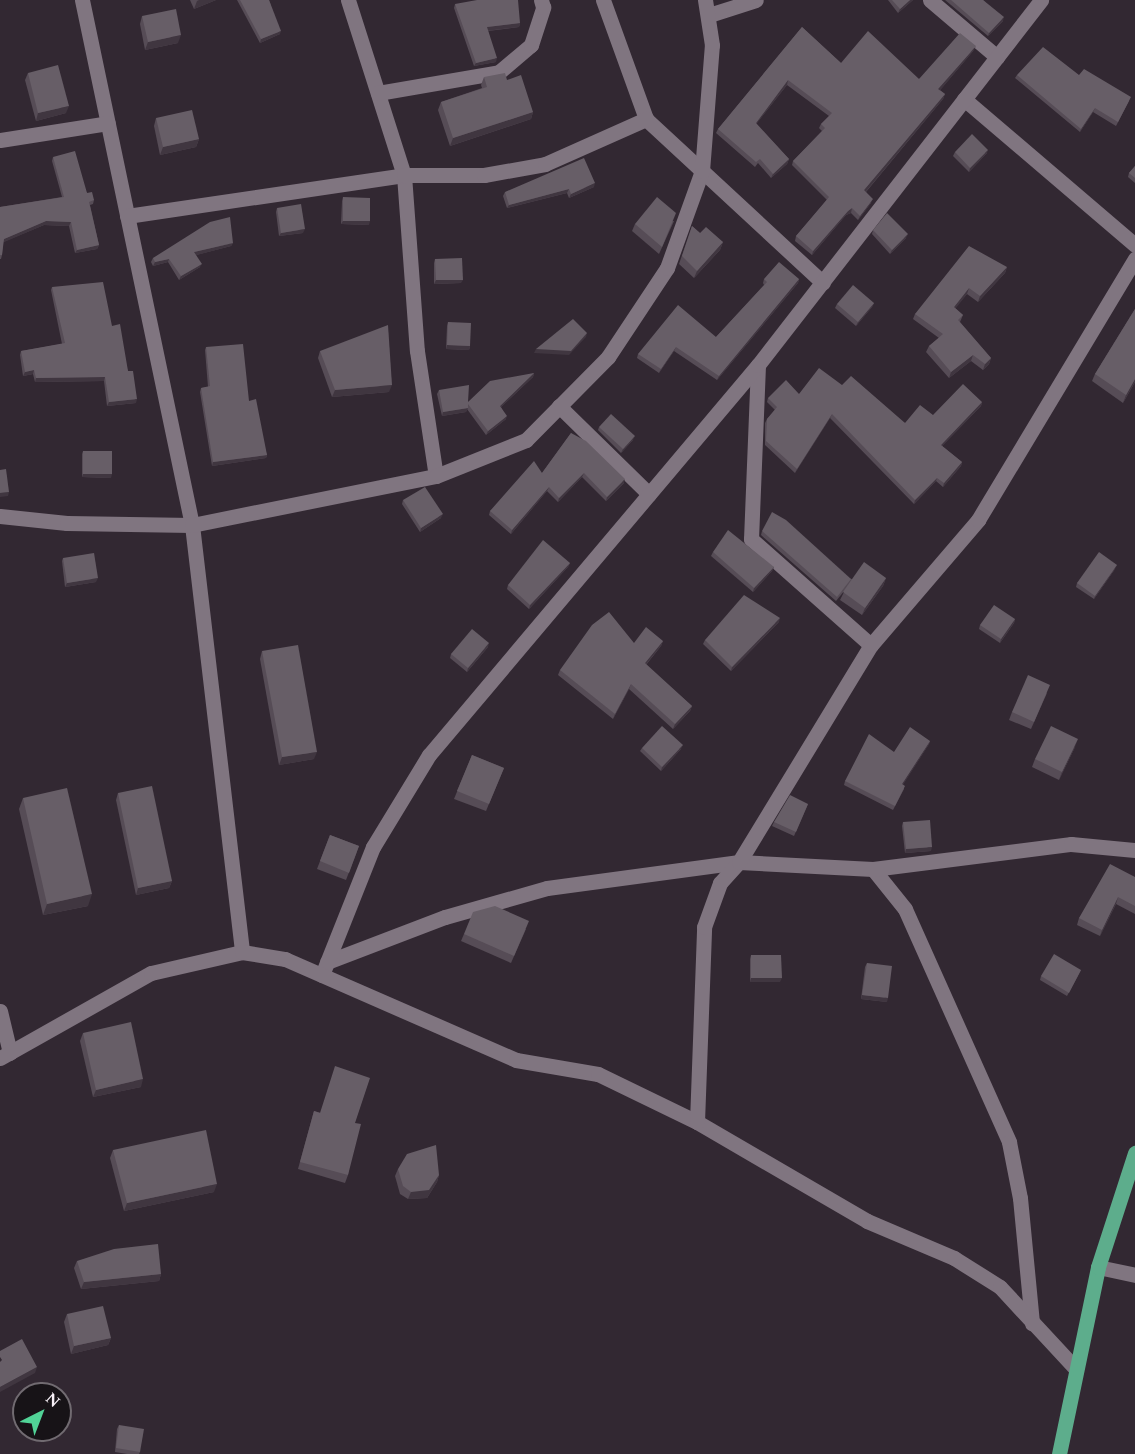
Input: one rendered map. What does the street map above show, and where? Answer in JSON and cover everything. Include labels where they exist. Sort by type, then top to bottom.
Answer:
[{"type":"main road","points":[[1059,1454],[1098,1267],[1135,1153]]},
{"type":"street","points":[[82,0],[192,525],[242,952]]},
{"type":"street","points":[[348,0],[404,175],[417,351],[436,476]]},
{"type":"street","points":[[378,93],[499,72],[531,45],[543,7],[541,0]]},
{"type":"street","points":[[603,0],[646,119],[823,283]]},
{"type":"street","points":[[0,516],[67,523],[192,525],[436,476],[525,440],[608,357],[667,268],[702,171],[712,45],[705,0]]},
{"type":"street","points":[[709,15],[756,0]]},
{"type":"street","points":[[930,0],[997,57]]},
{"type":"street","points":[[325,968],[373,847],[429,755],[758,365],[1041,0]]},
{"type":"street","points":[[964,99],[1135,245]]},
{"type":"street","points":[[127,216],[404,175],[484,175],[545,164],[646,119]]},
{"type":"street","points":[[0,140],[108,123]]},
{"type":"street","points":[[697,1122],[704,927],[720,883],[739,862],[871,645],[978,519],[1135,259]]},
{"type":"street","points":[[758,365],[751,539],[871,645]]},
{"type":"street","points":[[559,406],[649,494]]},
{"type":"street","points":[[325,968],[445,917],[547,888],[739,862],[873,869],[1071,844],[1135,850]]},
{"type":"street","points":[[873,869],[905,909],[1009,1143],[1020,1198],[1032,1323]]},
{"type":"street","points":[[0,1011],[5,1056],[151,973],[242,952],[325,968],[516,1060],[598,1074],[697,1122],[867,1221],[954,1257],[1000,1287],[1076,1369]]},
{"type":"street","points":[[1098,1267],[1135,1275]]},
{"type":"building","points":[[240,0],[269,0],[281,31],[261,39]]},
{"type":"building","points":[[477,0],[518,0],[520,23],[487,27],[497,58],[476,63],[455,4]]},
{"type":"building","points":[[892,0],[910,0],[900,9]]},
{"type":"building","points":[[951,0],[983,0],[1004,17],[989,33]]},
{"type":"building","points":[[176,9],[181,35],[148,42],[142,16]]},
{"type":"building","points":[[802,27],[841,63],[868,31],[919,79],[960,33],[976,46],[938,89],[945,94],[864,190],[873,199],[860,216],[852,208],[813,251],[796,236],[829,197],[793,161],[825,128],[821,124],[832,113],[788,80],[756,123],[789,159],[773,174],[760,159],[756,162],[718,129]]},
{"type":"building","points":[[1043,47],[1079,75],[1084,69],[1131,97],[1118,122],[1095,108],[1081,129],[1017,75]]},
{"type":"building","points":[[58,65],[69,106],[38,113],[28,73]]},
{"type":"building","points":[[505,73],[507,80],[521,75],[533,112],[453,138],[441,102],[487,87],[484,77]]},
{"type":"building","points":[[192,110],[199,139],[163,147],[156,118]]},
{"type":"building","points":[[972,134],[988,150],[970,168],[955,152]]},
{"type":"building","points":[[75,151],[87,193],[92,192],[94,200],[89,202],[99,245],[77,250],[71,222],[46,221],[4,239],[2,255],[0,255],[0,207],[64,197],[53,157]]},
{"type":"building","points":[[584,158],[595,183],[571,194],[569,189],[509,205],[505,192]]},
{"type":"building","points":[[1135,166],[1135,178],[1129,173]]},
{"type":"building","points":[[343,197],[370,198],[370,221],[343,221]]},
{"type":"building","points":[[657,197],[676,213],[662,247],[635,224]]},
{"type":"building","points":[[301,204],[305,229],[281,233],[277,208]]},
{"type":"building","points":[[887,213],[908,234],[892,250],[873,230]]},
{"type":"building","points":[[230,217],[233,243],[194,252],[202,264],[181,276],[169,259],[155,262],[153,258],[210,222]]},
{"type":"building","points":[[692,226],[700,233],[706,227],[723,242],[697,271],[682,256]]},
{"type":"building","points":[[969,246],[1007,267],[980,296],[969,288],[954,307],[963,315],[958,320],[991,358],[985,364],[973,355],[951,372],[929,346],[943,334],[915,314]]},
{"type":"building","points":[[462,258],[463,280],[436,280],[435,259]]},
{"type":"building","points":[[779,262],[799,279],[719,376],[676,347],[661,369],[638,354],[678,305],[716,337],[767,282],[764,279]]},
{"type":"building","points":[[103,282],[112,326],[120,324],[128,371],[133,371],[137,399],[109,402],[105,377],[36,378],[34,370],[25,372],[21,351],[65,343],[52,287]]},
{"type":"building","points":[[853,285],[874,303],[858,322],[837,304]]},
{"type":"building","points":[[1135,309],[1135,379],[1126,395],[1095,374]]},
{"type":"building","points":[[573,319],[587,333],[571,351],[536,349]]},
{"type":"building","points":[[448,322],[471,323],[470,346],[447,345]]},
{"type":"building","points":[[388,325],[392,385],[335,390],[320,351]]},
{"type":"building","points":[[243,344],[249,401],[256,399],[267,455],[213,462],[201,388],[210,386],[206,347]]},
{"type":"building","points":[[819,368],[842,385],[851,376],[905,423],[920,405],[933,415],[963,384],[982,402],[941,445],[962,462],[944,483],[937,478],[915,500],[832,414],[797,469],[766,441],[767,419],[777,407],[768,398],[786,380],[799,394]]},
{"type":"building","points":[[534,373],[500,406],[507,416],[488,431],[468,404],[468,408],[443,412],[439,390],[469,385],[468,402],[490,381]]},
{"type":"building","points":[[611,414],[635,436],[623,449],[599,427]]},
{"type":"building","points":[[571,433],[586,441],[625,479],[607,497],[584,473],[559,498],[549,487],[512,530],[490,511],[534,461],[542,473]]},
{"type":"building","points":[[83,451],[112,451],[112,474],[83,474]]},
{"type":"building","points":[[6,469],[9,492],[0,493],[0,470]]},
{"type":"building","points":[[425,487],[443,514],[421,528],[403,500]]},
{"type":"building","points":[[772,512],[786,520],[851,579],[837,597],[762,531]]},
{"type":"building","points":[[728,530],[774,567],[754,588],[713,552]]},
{"type":"building","points":[[543,540],[570,563],[530,605],[508,585]]},
{"type":"building","points":[[1099,552],[1117,565],[1095,596],[1077,583]]},
{"type":"building","points":[[94,553],[98,578],[67,583],[63,558]]},
{"type":"building","points":[[864,562],[886,578],[865,608],[843,592]]},
{"type":"building","points":[[744,595],[780,618],[732,667],[705,640]]},
{"type":"building","points":[[994,605],[1015,619],[1001,639],[980,625]]},
{"type":"building","points":[[609,612],[634,643],[646,627],[663,641],[645,663],[692,706],[675,724],[631,684],[615,714],[560,670],[592,625]]},
{"type":"building","points":[[472,629],[489,643],[468,668],[451,654]]},
{"type":"building","points":[[298,645],[317,752],[282,757],[262,651]]},
{"type":"building","points":[[1028,675],[1050,685],[1034,722],[1012,712]]},
{"type":"building","points":[[662,726],[683,745],[662,767],[642,748]]},
{"type":"building","points":[[1051,726],[1078,739],[1062,772],[1035,759]]},
{"type":"building","points":[[910,727],[930,741],[902,784],[905,786],[895,806],[845,781],[869,734],[894,752]]},
{"type":"building","points":[[472,755],[504,768],[489,804],[457,791]]},
{"type":"building","points":[[152,786],[172,881],[138,888],[118,793]]},
{"type":"building","points":[[67,788],[92,894],[47,904],[23,798]]},
{"type":"building","points":[[790,795],[808,804],[796,832],[774,822]]},
{"type":"building","points":[[930,820],[932,847],[906,849],[903,822]]},
{"type":"building","points":[[330,835],[359,846],[349,873],[320,861]]},
{"type":"building","points":[[1110,864],[1135,877],[1135,906],[1118,897],[1102,930],[1079,918]]},
{"type":"building","points":[[495,906],[529,921],[514,956],[464,934],[473,912]]},
{"type":"building","points":[[1054,954],[1081,970],[1069,993],[1041,976]]},
{"type":"building","points":[[751,955],[781,955],[782,978],[751,978]]},
{"type":"building","points":[[867,963],[892,966],[888,998],[862,995]]},
{"type":"building","points":[[131,1022],[143,1079],[96,1090],[83,1033]]},
{"type":"building","points":[[335,1066],[370,1078],[355,1123],[361,1124],[348,1175],[300,1162],[314,1111],[320,1113]]},
{"type":"building","points":[[206,1130],[217,1184],[127,1203],[113,1150]]},
{"type":"building","points":[[436,1145],[439,1175],[429,1190],[411,1192],[403,1186],[398,1169],[407,1154]]},
{"type":"building","points":[[158,1244],[161,1274],[84,1282],[77,1261],[114,1249]]},
{"type":"building","points":[[103,1306],[111,1338],[74,1346],[67,1314]]},
{"type":"building","points":[[22,1339],[37,1367],[0,1387],[0,1362],[2,1360],[0,1351]]},
{"type":"building","points":[[119,1425],[144,1429],[140,1452],[116,1448]]}]
